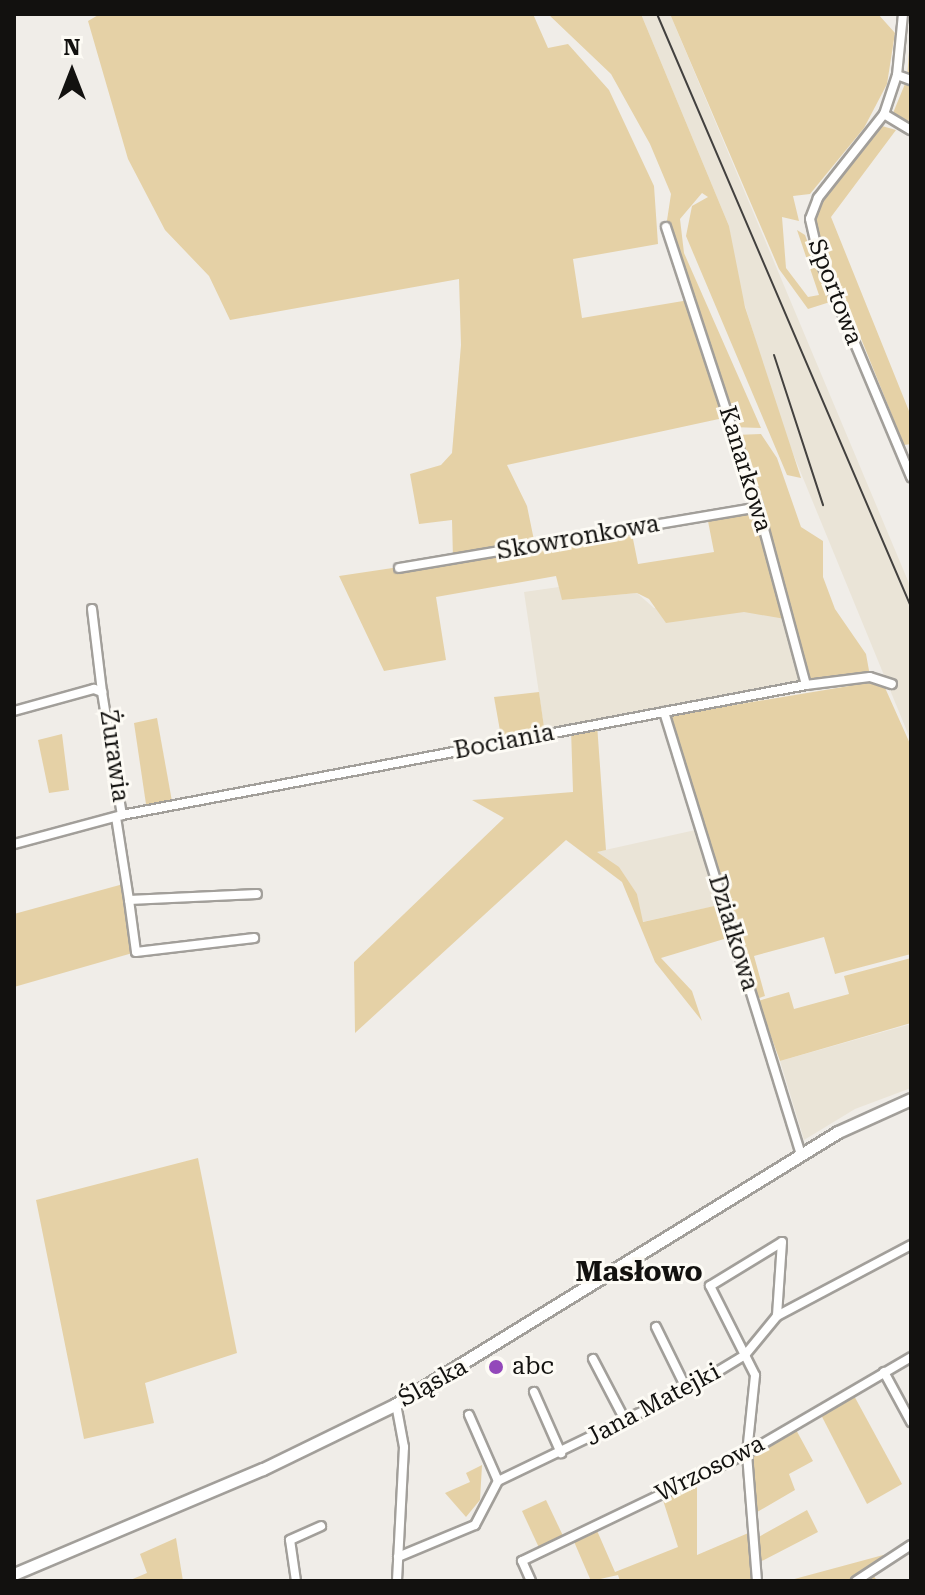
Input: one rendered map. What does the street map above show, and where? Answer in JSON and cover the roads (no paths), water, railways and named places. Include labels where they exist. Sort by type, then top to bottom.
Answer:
[{"type":"street","name":"Sportowa","points":[[903,14],[897,75],[884,114],[818,198],[810,219],[819,258],[911,477]]},
{"type":"street","points":[[897,75],[911,80]]},
{"type":"street","points":[[884,114],[911,130]]},
{"type":"street","name":"Kanarkowa","points":[[666,227],[672,257],[758,507],[806,685]]},
{"type":"street","points":[[900,451],[911,449]]},
{"type":"street","name":"Skowronkowa","points":[[399,568],[758,507]]},
{"type":"street","points":[[92,609],[102,692]]},
{"type":"street","name":"Bociania","points":[[14,844],[119,816],[806,685],[870,677],[892,684]]},
{"type":"street","name":"Żurawia","points":[[14,711],[94,689],[102,692],[119,816]]},
{"type":"street","name":"Działkowa","points":[[664,712],[801,1155]]},
{"type":"street","points":[[119,816],[136,952],[254,938]]},
{"type":"street","points":[[129,900],[257,894]]},
{"type":"street","name":"Śląska","points":[[14,1574],[263,1469],[396,1404],[859,1120],[911,1099]]},
{"type":"street","points":[[757,1581],[747,1453],[755,1375],[710,1286],[782,1242],[777,1316]]},
{"type":"street","name":"Jana Matejki","points":[[498,1481],[687,1390],[745,1355],[777,1316],[911,1245]]},
{"type":"street","points":[[656,1327],[687,1390]]},
{"type":"street","name":"Wrzosowa","points":[[531,1581],[522,1561],[747,1453],[911,1357]]},
{"type":"street","points":[[593,1359],[626,1422]]},
{"type":"street","points":[[884,1372],[911,1422]]},
{"type":"street","points":[[534,1392],[561,1453]]},
{"type":"street","points":[[396,1404],[404,1447],[397,1581]]},
{"type":"street","points":[[398,1557],[475,1525],[498,1481],[469,1415]]},
{"type":"street","points":[[296,1581],[290,1540],[321,1526]]},
{"type":"street","points":[[856,1581],[911,1545]]},
{"type":"railway","points":[[657,14],[911,607]]},
{"type":"railway","points":[[774,355],[823,505]]},
{"type":"place","name":"abc","points":[[496,1367]]},
{"type":"district","name":"Masłowo","points":[[639,1272]]}]
